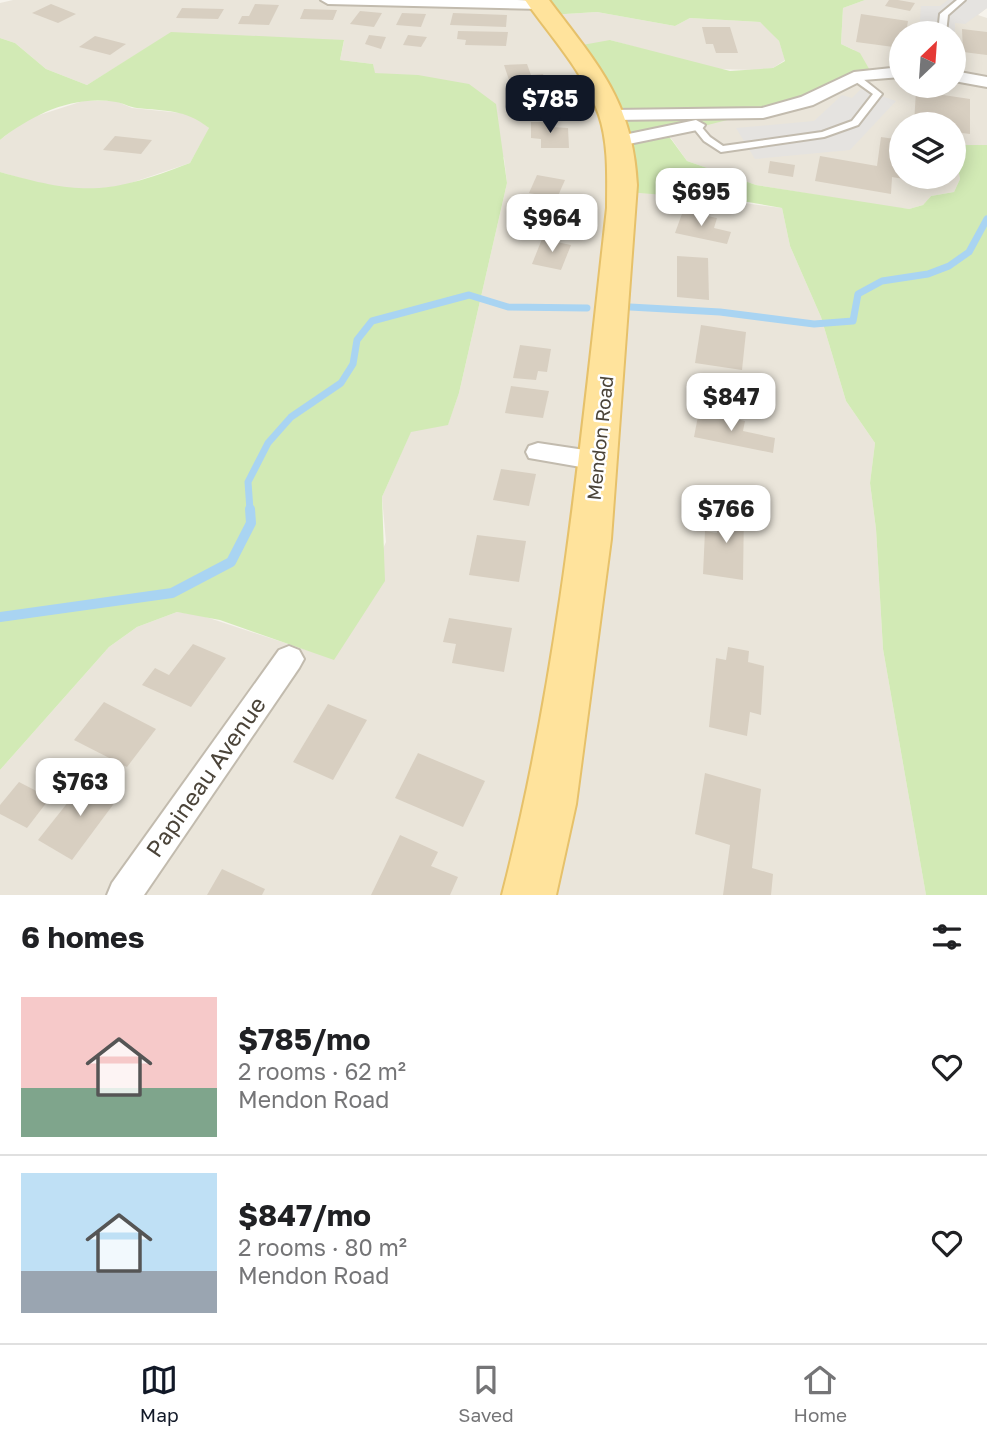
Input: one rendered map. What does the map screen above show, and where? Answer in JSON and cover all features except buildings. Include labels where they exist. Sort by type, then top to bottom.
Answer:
[{"type":"main road","name":"Mendon Road","points":[[529,895],[551,804],[590,539],[621,234],[615,128],[594,82],[539,3]]},
{"type":"street","points":[[328,0],[539,3]]},
{"type":"street","points":[[615,128],[779,110],[807,101],[855,77],[889,73]]},
{"type":"street","points":[[966,78],[987,82]]},
{"type":"street","points":[[615,128],[696,126],[723,116]]},
{"type":"street","points":[[538,452],[598,461]]},
{"type":"street","name":"Papineau Avenue","points":[[124,895],[289,659]]},
{"type":"lane","points":[[943,21],[944,14],[961,0]]},
{"type":"lane","points":[[696,126],[707,139],[721,149],[824,134],[855,123],[878,94],[855,77]]},
{"type":"shaded area","points":[[13,0],[537,0],[549,15],[597,12],[675,26],[690,18],[760,22],[768,29],[779,41],[785,60],[773,68],[755,70],[714,69],[610,40],[698,197],[782,208],[790,246],[821,317],[846,401],[875,443],[870,483],[876,529],[883,649],[926,895],[0,895],[0,770],[109,647],[137,627],[177,612],[200,615],[334,659],[386,542],[382,497],[411,431],[448,424],[459,393],[507,183],[504,158],[443,81],[374,73],[373,64],[340,60],[344,41],[171,33],[87,85],[46,69],[15,43],[0,38],[0,3]]},
{"type":"shaded area","points":[[865,0],[987,0],[987,8],[978,15],[987,18],[987,145],[966,145],[966,112],[889,112],[889,189],[955,189],[954,192],[931,196],[923,205],[909,209],[756,185],[687,161],[668,134],[732,117],[854,50],[841,44],[843,8]]},
{"type":"shaded area","points":[[948,0],[987,0],[987,8],[966,23],[966,21],[920,21],[921,6],[940,6]]},
{"type":"shaded area","points":[[861,89],[896,101],[850,150],[755,159],[736,128],[814,121],[842,95],[852,98]]},
{"type":"shaded area","points":[[83,101],[116,101],[132,108],[191,114],[209,128],[190,163],[125,185],[85,191],[54,188],[0,172],[0,140],[27,119]]},
{"type":"green space","points":[[537,0],[865,0],[843,8],[841,44],[860,53],[872,74],[799,102],[668,135],[687,161],[756,185],[909,209],[923,205],[931,196],[966,189],[966,145],[987,145],[987,895],[926,895],[883,649],[876,529],[870,483],[875,443],[846,401],[821,317],[790,246],[782,208],[748,202],[628,192],[611,124],[571,47],[610,40],[730,71],[773,68],[785,61],[779,41],[760,22],[690,18],[675,26],[597,12],[549,15]]},
{"type":"green space","points":[[171,32],[344,40],[340,60],[373,64],[375,73],[418,75],[469,84],[496,104],[507,183],[459,393],[448,425],[411,432],[382,497],[385,581],[334,660],[220,620],[177,612],[137,627],[109,647],[0,770],[0,172],[76,188],[116,186],[190,163],[209,128],[192,117],[174,112],[137,108],[116,102],[84,101],[40,115],[0,140],[0,38],[15,43],[46,69],[87,85]]},
{"type":"waterway","points":[[630,307],[720,312],[814,324],[853,321],[858,294],[882,281],[928,274],[949,266],[969,252],[987,219]]},
{"type":"waterway","points":[[250,510],[248,482],[268,443],[291,417],[341,383],[353,364],[357,340],[372,321],[469,295],[508,307],[587,308]]},
{"type":"waterway","points":[[0,617],[172,593],[231,562],[251,523],[250,509]]}]
